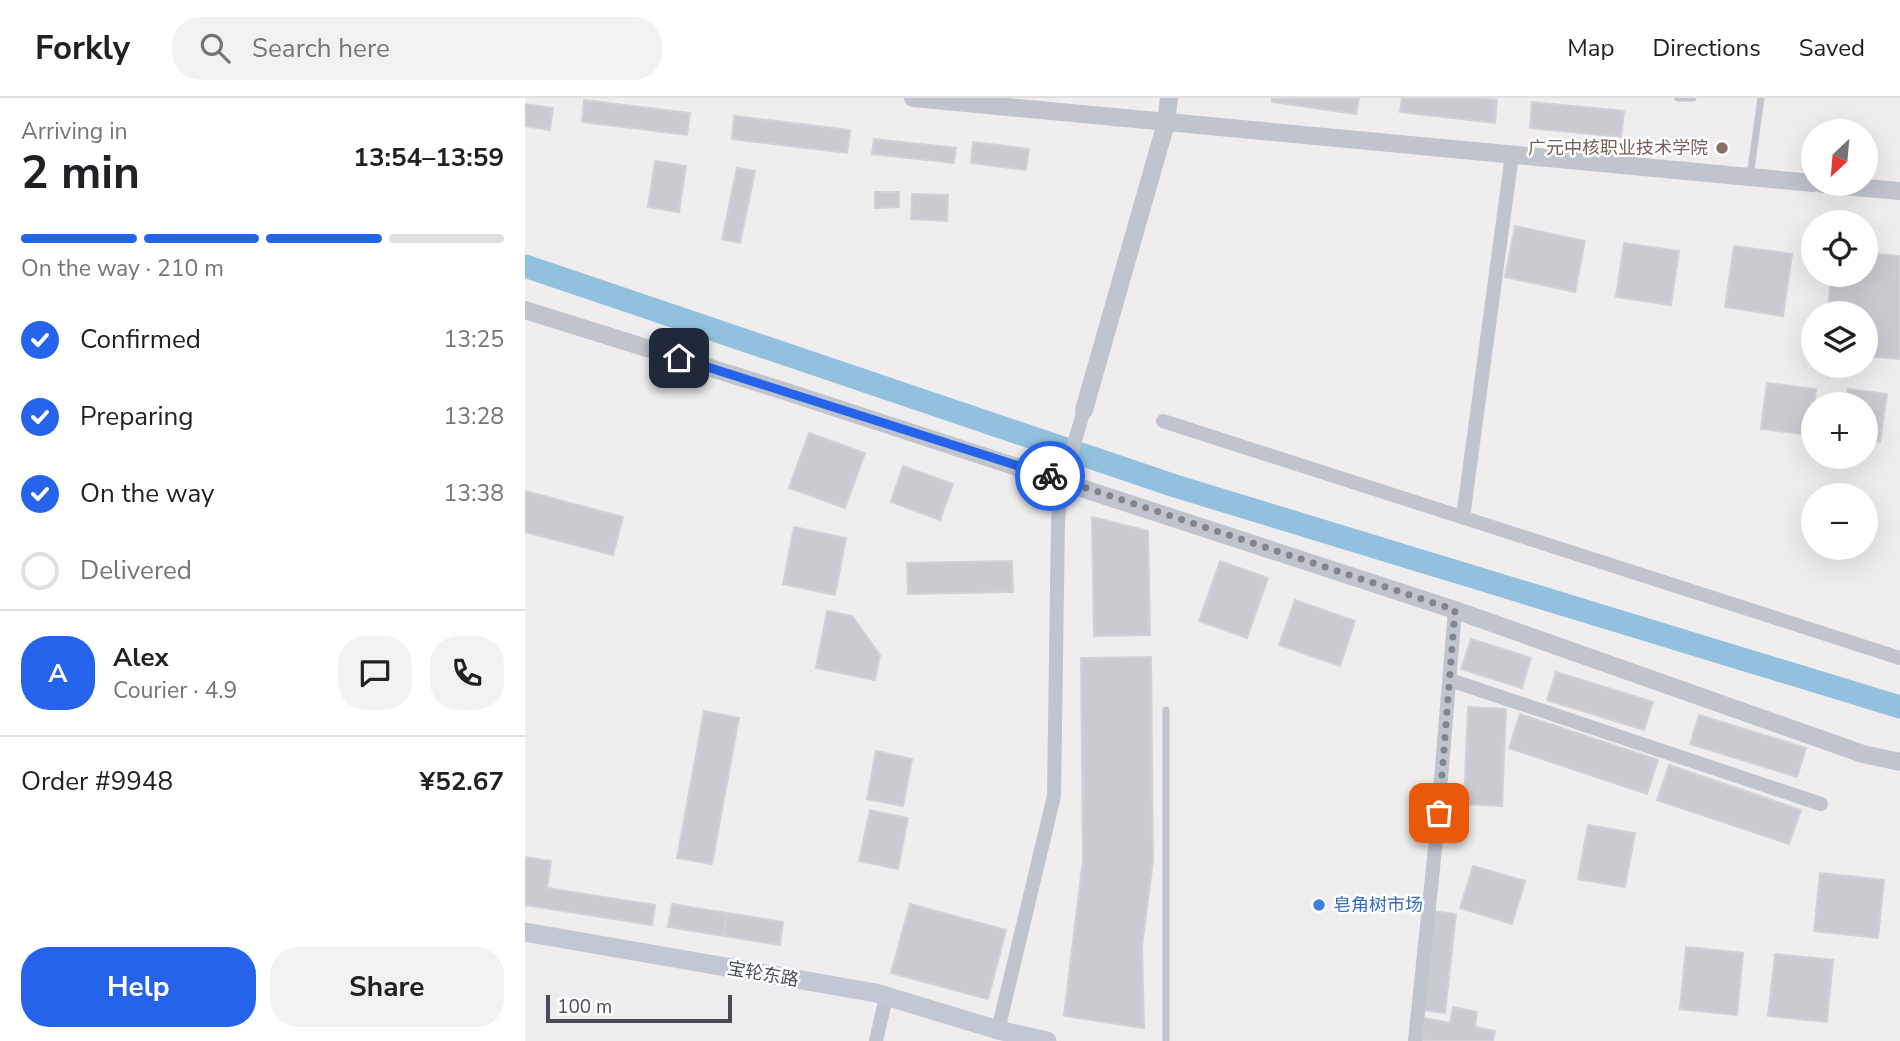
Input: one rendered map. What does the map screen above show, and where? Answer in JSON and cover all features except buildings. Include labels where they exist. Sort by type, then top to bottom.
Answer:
[{"type":"main road","name":"宝轮东路","points":[[525,932],[876,993],[998,1031],[1047,1041]]},
{"type":"street","points":[[913,98],[1801,182]]},
{"type":"street","points":[[998,1031],[1054,796],[1058,520],[1065,473],[1166,123],[1170,98]]},
{"type":"street","points":[[1463,517],[1512,155]]},
{"type":"street","points":[[1878,189],[1900,191]]},
{"type":"street","points":[[525,310],[794,394],[1065,473],[1863,754],[1900,762]]},
{"type":"street","points":[[1163,421],[1900,658]]},
{"type":"street","points":[[1415,1041],[1436,839],[1455,610]]},
{"type":"street","points":[[1450,680],[1821,804]]},
{"type":"street","points":[[876,1041],[886,997]]},
{"type":"lane","points":[[1678,98],[1693,98]]},
{"type":"lane","points":[[1749,177],[1761,98]]},
{"type":"lane","points":[[1166,710],[1166,1041]]},
{"type":"waterway","points":[[525,266],[1175,486],[1900,707]]},
{"type":"way so far","points":[[1050,476],[1455,610],[1439,813]]},
{"type":"place","name":"广元中核职业技术学院","points":[[1722,148]]},
{"type":"place","name":"皂角树市场","points":[[1319,905]]},
{"type":"route","points":[[679,358],[1050,476]]}]
